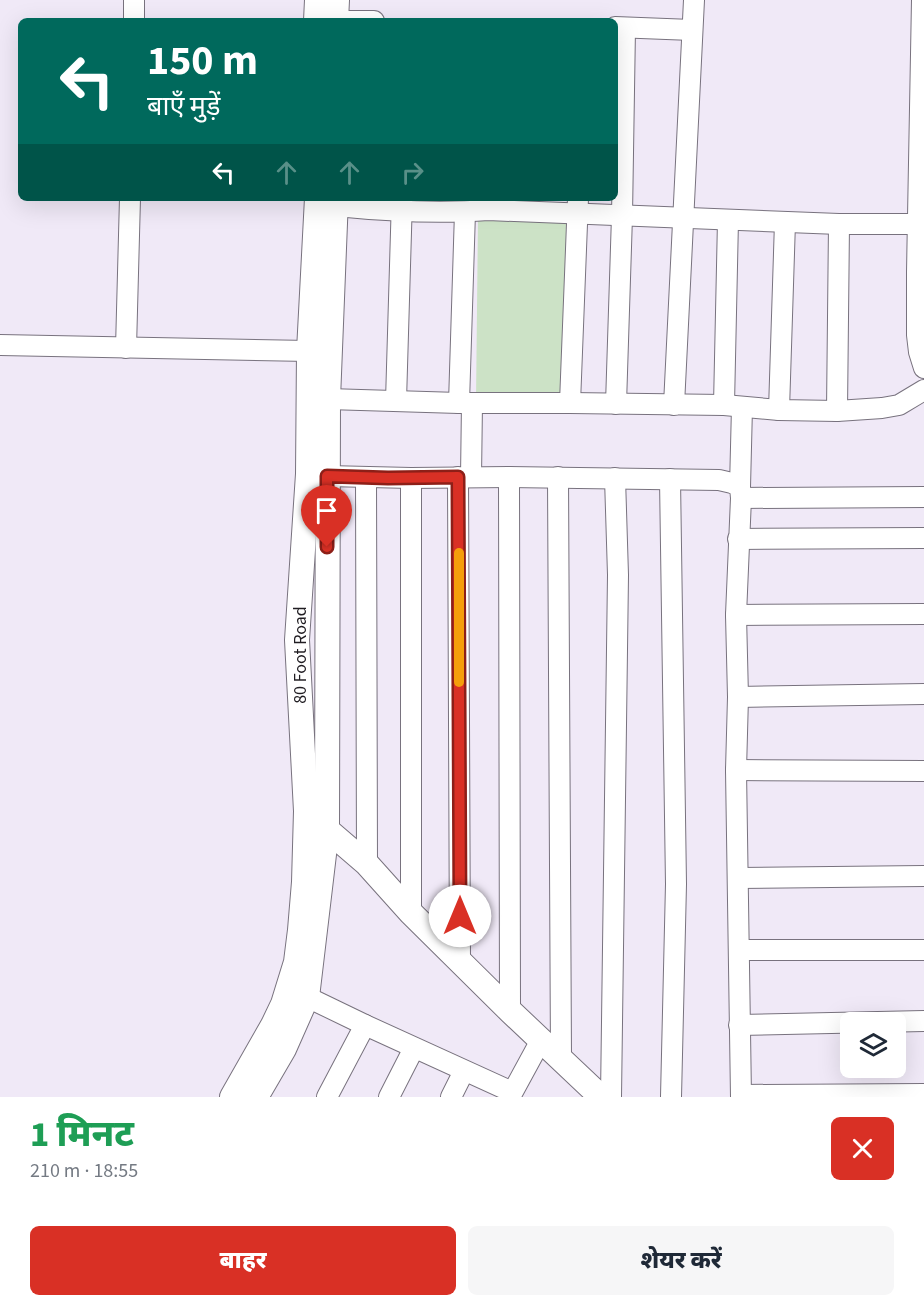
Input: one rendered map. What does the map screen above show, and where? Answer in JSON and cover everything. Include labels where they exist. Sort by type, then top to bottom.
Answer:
[{"type":"street","points":[[134,0],[134,18]]},
{"type":"street","points":[[317,0],[329,17]]},
{"type":"street","points":[[674,405],[694,0]]},
{"type":"street","points":[[922,0],[917,335],[924,368]]},
{"type":"street","points":[[616,404],[622,216],[620,28],[692,30]]},
{"type":"street","points":[[126,348],[130,201]]},
{"type":"street","name":"80 Foot Road","points":[[232,1097],[283,1004],[296,962],[300,930],[306,811],[297,640],[308,474],[309,351],[329,201]]},
{"type":"street","name":"80 Foot Road","points":[[256,1097],[284,1049],[307,997],[327,829],[329,201]]},
{"type":"street","points":[[347,201],[460,207],[488,204],[578,206],[622,216],[839,224],[918,224]]},
{"type":"street","points":[[396,401],[402,204]]},
{"type":"street","points":[[570,403],[578,206]]},
{"type":"street","points":[[460,207],[465,403],[460,962]]},
{"type":"street","points":[[728,220],[733,406],[740,492],[736,615],[738,697],[736,770],[741,1096],[924,1094]]},
{"type":"street","points":[[779,410],[785,222]]},
{"type":"street","points":[[837,411],[839,224]]},
{"type":"street","points":[[0,345],[309,351]]},
{"type":"street","points":[[327,399],[733,406],[837,411],[899,405],[924,390]]},
{"type":"street","points":[[327,476],[719,480],[732,483],[740,492],[924,497]]},
{"type":"street","points":[[509,477],[510,1011]]},
{"type":"street","points":[[558,477],[561,1059]]},
{"type":"street","points":[[366,478],[367,864]]},
{"type":"street","points":[[411,478],[411,913]]},
{"type":"street","points":[[611,1097],[618,575],[615,478]]},
{"type":"street","points":[[670,479],[675,884],[671,1097]]},
{"type":"street","points":[[738,539],[924,538]]},
{"type":"street","points":[[736,615],[924,614]]},
{"type":"street","points":[[738,697],[924,694]]},
{"type":"street","points":[[736,770],[924,771]]},
{"type":"street","points":[[306,811],[367,864],[411,913],[460,962],[601,1097]]},
{"type":"street","points":[[738,878],[924,876]]},
{"type":"street","points":[[739,950],[924,950]]},
{"type":"street","points":[[307,997],[511,1095],[541,1040]]},
{"type":"street","points":[[739,1025],[924,1021]]},
{"type":"street","points":[[327,1097],[365,1026]]},
{"type":"street","points":[[389,1097],[414,1048]]},
{"type":"street","points":[[451,1097],[464,1071]]},
{"type":"green space","points":[[478,217],[569,219],[563,402],[476,399]]},
{"type":"slow traffic","points":[[459,553],[459,682]]},
{"type":"route","points":[[327,547],[327,476],[458,477],[460,916]]}]
